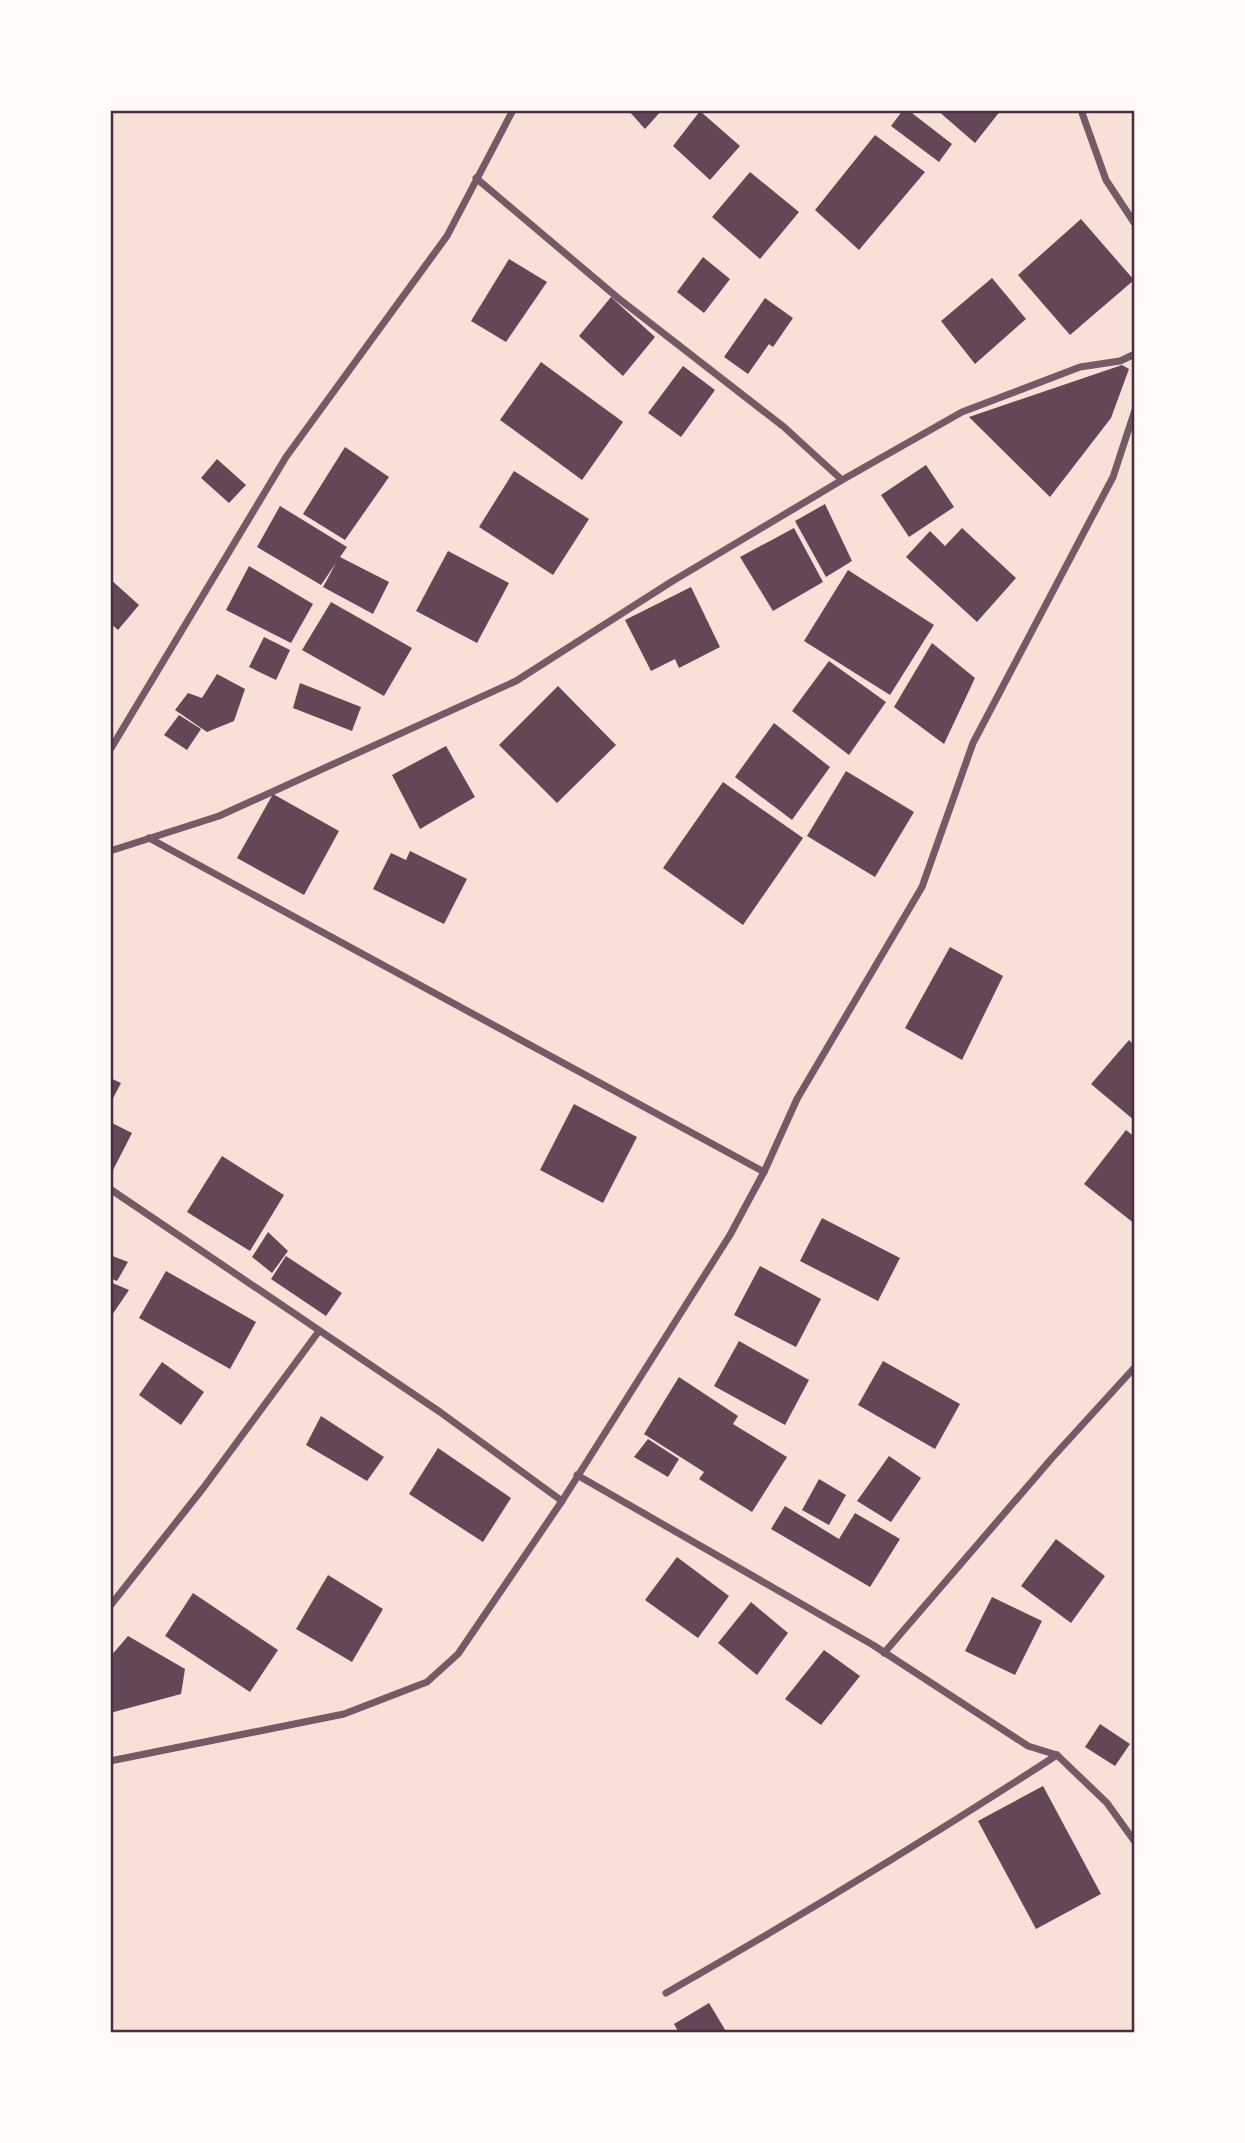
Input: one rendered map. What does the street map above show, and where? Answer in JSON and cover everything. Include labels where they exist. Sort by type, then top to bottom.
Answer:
[{"type":"street","points":[[110,750],[286,457],[447,236],[513,110]]},
{"type":"street","points":[[1081,110],[1106,180],[1135,224]]},
{"type":"street","points":[[476,178],[618,298],[784,427],[842,480]]},
{"type":"street","points":[[110,850],[219,816],[516,681],[671,582],[962,412],[1080,367],[1120,361],[1135,354]]},
{"type":"street","points":[[110,1760],[344,1714],[427,1682],[458,1654],[562,1501],[730,1235],[764,1172],[797,1099],[922,887],[973,743],[1113,477],[1135,410]]},
{"type":"street","points":[[149,838],[764,1172]]},
{"type":"street","points":[[110,1189],[440,1412],[562,1501]]},
{"type":"street","points":[[110,1606],[204,1487],[319,1331]]},
{"type":"street","points":[[884,1653],[1052,1458],[1135,1367]]},
{"type":"street","points":[[577,1475],[884,1653],[1028,1746],[1057,1755],[1107,1803],[1135,1842]]},
{"type":"street","points":[[666,1993],[760,1940],[967,1814],[1057,1755]]},
{"type":"building","points":[[628,110],[662,110],[645,129]]},
{"type":"building","points":[[903,110],[908,110],[952,144],[939,162],[891,126]]},
{"type":"building","points":[[937,110],[1001,110],[975,143]]},
{"type":"building","points":[[700,111],[740,146],[710,180],[673,146]]},
{"type":"building","points":[[875,135],[925,172],[859,250],[815,210]]},
{"type":"building","points":[[750,172],[799,212],[760,259],[712,217]]},
{"type":"building","points":[[1081,219],[1134,280],[1070,335],[1018,275]]},
{"type":"building","points":[[703,257],[730,279],[704,313],[677,292]]},
{"type":"building","points":[[509,259],[547,282],[506,342],[471,321]]},
{"type":"building","points":[[992,278],[1026,319],[975,364],[941,321]]},
{"type":"building","points":[[611,297],[655,337],[623,376],[579,336]]},
{"type":"building","points":[[765,298],[793,318],[773,347],[769,344],[748,374],[724,357]]},
{"type":"building","points":[[541,362],[623,422],[582,480],[500,420]]},
{"type":"building","points":[[1122,365],[1129,369],[1111,418],[1050,497],[969,417]]},
{"type":"building","points":[[683,366],[715,390],[681,437],[648,413]]},
{"type":"building","points":[[345,447],[389,477],[345,540],[303,514]]},
{"type":"building","points":[[217,459],[246,485],[229,503],[201,478]]},
{"type":"building","points":[[926,465],[954,507],[909,537],[881,495]]},
{"type":"building","points":[[514,471],[589,519],[553,575],[479,527]]},
{"type":"building","points":[[825,504],[852,561],[826,577],[795,521]]},
{"type":"building","points":[[280,506],[347,547],[340,557],[389,582],[373,614],[323,587],[336,563],[321,585],[257,547]]},
{"type":"building","points":[[794,528],[823,582],[773,611],[740,557]]},
{"type":"building","points":[[962,528],[1016,578],[977,622],[906,557],[930,531],[945,546]]},
{"type":"building","points":[[448,551],[509,583],[477,643],[416,611]]},
{"type":"building","points":[[249,566],[313,604],[291,643],[226,610]]},
{"type":"building","points":[[848,570],[934,625],[890,695],[804,641]]},
{"type":"building","points":[[110,579],[139,605],[118,630],[110,623]]},
{"type":"building","points":[[691,587],[720,647],[679,668],[675,659],[651,671],[625,620]]},
{"type":"building","points":[[331,602],[412,648],[384,696],[302,650]]},
{"type":"building","points":[[264,637],[290,650],[276,680],[249,667]]},
{"type":"building","points":[[932,643],[975,678],[944,744],[894,707]]},
{"type":"building","points":[[829,661],[886,702],[849,755],[792,711]]},
{"type":"building","points":[[217,674],[245,689],[234,721],[207,732],[175,710],[188,693],[202,698]]},
{"type":"building","points":[[300,683],[361,707],[352,731],[293,708]]},
{"type":"building","points":[[558,686],[616,745],[557,803],[499,745]]},
{"type":"building","points":[[179,715],[201,729],[187,750],[164,735]]},
{"type":"building","points":[[774,723],[830,767],[792,820],[735,777]]},
{"type":"building","points":[[446,746],[475,797],[420,829],[392,775]]},
{"type":"building","points":[[846,771],[914,812],[875,877],[807,836]]},
{"type":"building","points":[[723,782],[803,838],[743,925],[663,868]]},
{"type":"building","points":[[273,794],[339,831],[304,895],[237,858]]},
{"type":"building","points":[[410,851],[467,879],[444,924],[373,889],[391,853],[406,860]]},
{"type":"building","points":[[950,947],[1003,976],[962,1060],[905,1028]]},
{"type":"building","points":[[1129,1040],[1135,1046],[1135,1121],[1091,1084]]},
{"type":"building","points":[[110,1078],[121,1083],[110,1104]]},
{"type":"building","points":[[574,1104],[637,1137],[603,1203],[540,1170]]},
{"type":"building","points":[[110,1122],[132,1133],[110,1176]]},
{"type":"building","points":[[1126,1130],[1135,1137],[1135,1224],[1084,1184]]},
{"type":"building","points":[[222,1156],[284,1195],[250,1251],[187,1212]]},
{"type":"building","points":[[822,1218],[900,1258],[878,1301],[800,1261]]},
{"type":"building","points":[[268,1232],[288,1251],[272,1273],[252,1257]]},
{"type":"building","points":[[110,1255],[128,1262],[117,1281],[110,1278]]},
{"type":"building","points":[[286,1256],[342,1293],[326,1316],[271,1279]]},
{"type":"building","points":[[760,1266],[821,1299],[796,1347],[734,1315]]},
{"type":"building","points":[[166,1271],[256,1322],[230,1369],[139,1318]]},
{"type":"building","points":[[110,1282],[129,1290],[110,1318]]},
{"type":"building","points":[[739,1341],[809,1380],[785,1425],[714,1386]]},
{"type":"building","points":[[883,1361],[960,1404],[935,1449],[858,1405]]},
{"type":"building","points":[[162,1362],[204,1392],[181,1425],[139,1395]]},
{"type":"building","points":[[679,1377],[738,1416],[733,1424],[787,1457],[752,1512],[699,1479],[704,1472],[644,1434]]},
{"type":"building","points":[[321,1416],[384,1457],[367,1481],[306,1445]]},
{"type":"building","points":[[648,1439],[679,1459],[668,1477],[634,1457]]},
{"type":"building","points":[[438,1448],[511,1498],[483,1542],[409,1494]]},
{"type":"building","points":[[889,1456],[921,1478],[891,1522],[857,1501]]},
{"type":"building","points":[[819,1479],[846,1495],[829,1525],[802,1510]]},
{"type":"building","points":[[785,1506],[839,1539],[855,1513],[900,1539],[870,1587],[771,1529]]},
{"type":"building","points":[[1056,1539],[1105,1576],[1071,1623],[1021,1586]]},
{"type":"building","points":[[677,1557],[729,1596],[698,1638],[645,1600]]},
{"type":"building","points":[[328,1575],[383,1609],[352,1662],[296,1629]]},
{"type":"building","points":[[193,1593],[278,1650],[250,1692],[165,1636]]},
{"type":"building","points":[[992,1597],[1042,1621],[1015,1675],[965,1651]]},
{"type":"building","points":[[751,1602],[788,1633],[757,1675],[718,1643]]},
{"type":"building","points":[[128,1636],[185,1669],[181,1694],[110,1713],[110,1657]]},
{"type":"building","points":[[824,1650],[860,1676],[821,1725],[785,1699]]},
{"type":"building","points":[[1100,1724],[1130,1744],[1115,1766],[1085,1747]]},
{"type":"building","points":[[1043,1786],[1101,1894],[1036,1929],[978,1821]]},
{"type":"building","points":[[709,2003],[727,2033],[679,2033],[674,2024]]}]
